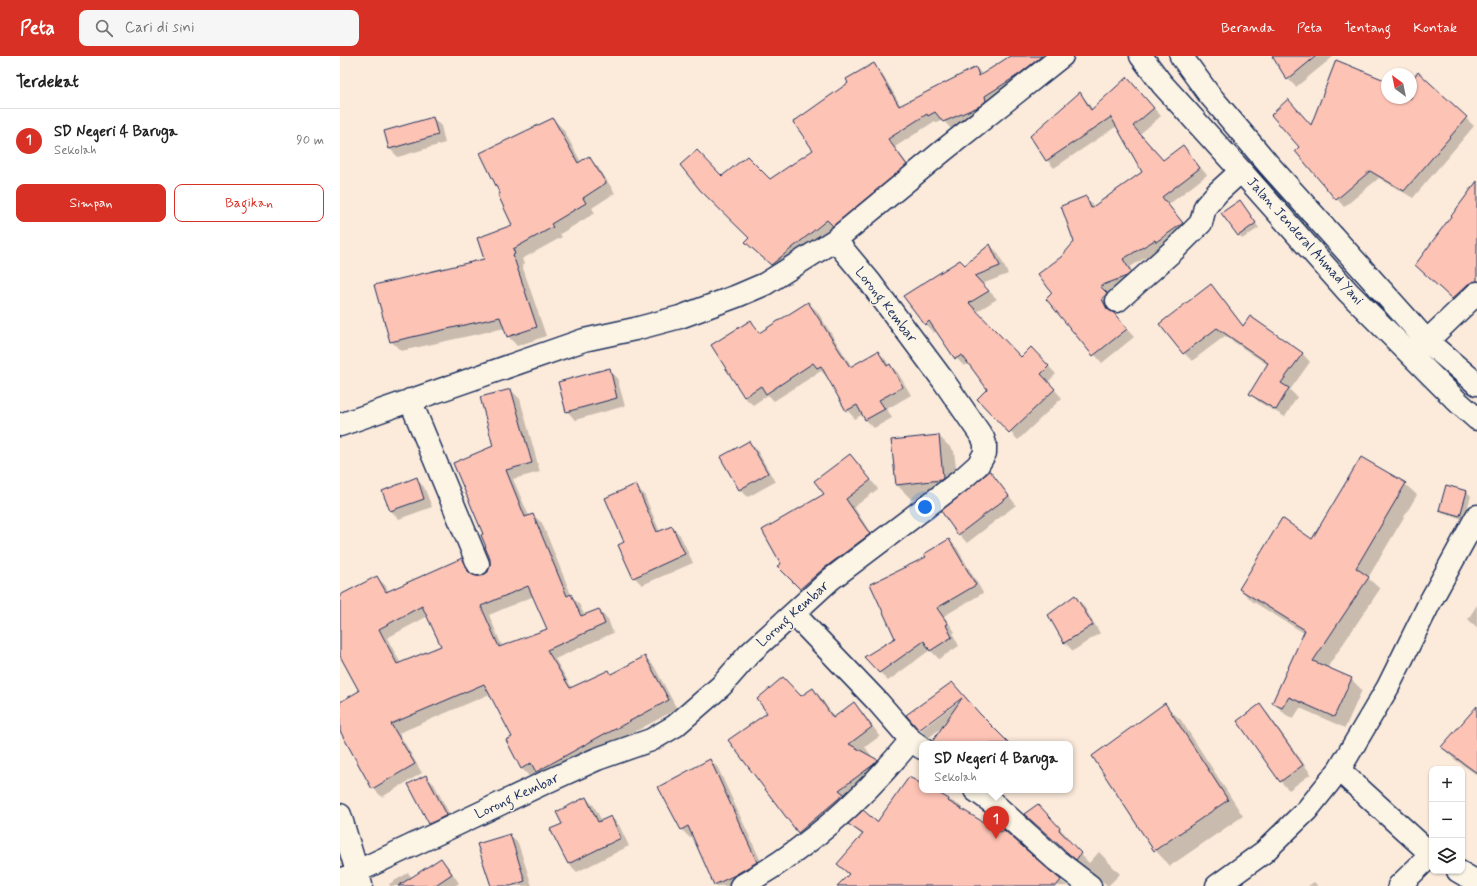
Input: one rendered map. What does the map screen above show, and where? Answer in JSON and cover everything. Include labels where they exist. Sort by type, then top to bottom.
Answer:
[{"type":"main road","points":[[340,425],[584,340],[680,318],[765,284],[836,240],[944,150],[1062,56]]},
{"type":"main road","name":"Jalan Jenderal Ahmad Yani","points":[[1142,56],[1162,84],[1348,292],[1458,402],[1477,419]]},
{"type":"main road","name":"Jalan Jenderal Ahmad Yani","points":[[1181,56],[1208,93],[1268,165],[1428,341],[1477,384]]},
{"type":"main road","points":[[1117,301],[1201,224],[1205,207],[1218,192],[1241,171]]},
{"type":"main road","name":"Lorong Kembar","points":[[352,879],[544,783],[597,759],[652,740],[675,726],[721,686],[749,654],[831,579],[978,465],[985,453],[983,438],[943,380],[870,282],[836,240]]},
{"type":"main road","points":[[1428,341],[1477,293]]},
{"type":"main road","points":[[410,400],[478,564]]},
{"type":"main road","points":[[1217,886],[1264,852],[1307,810],[1340,770],[1388,687],[1430,602],[1477,516]]},
{"type":"main road","points":[[740,886],[774,865],[818,834],[873,783],[900,754],[917,744],[794,614]]},
{"type":"main road","points":[[1340,770],[1429,852]]},
{"type":"main road","points":[[979,793],[1056,860],[1090,886]]},
{"type":"main road","points":[[340,815],[352,879]]},
{"type":"main road","points":[[1399,886],[1429,858]]},
{"type":"main road","points":[[1463,874],[1477,882]]},
{"type":"building","points":[[1010,56],[1042,56],[1018,75],[985,96],[986,101],[980,106],[943,122],[935,112],[928,116],[927,114],[888,139],[907,165],[833,226],[827,220],[771,265],[745,242],[749,238],[700,190],[680,165],[697,150],[722,176],[747,156],[770,179],[813,150],[793,122],[848,83],[846,79],[874,63],[899,106],[976,67],[979,76]]},
{"type":"building","points":[[1272,56],[1316,56],[1287,80]]},
{"type":"building","points":[[1336,60],[1381,79],[1381,104],[1417,104],[1418,72],[1467,117],[1404,191],[1370,171],[1336,200],[1295,151],[1299,147],[1271,115],[1288,99],[1311,125]]},
{"type":"building","points":[[1127,77],[1154,108],[1133,126],[1163,160],[1183,145],[1200,168],[1162,197],[1183,223],[1156,242],[1155,240],[1123,259],[1131,272],[1127,276],[1100,286],[1107,293],[1102,299],[1107,309],[1114,313],[1127,329],[1093,356],[1046,299],[1052,293],[1038,274],[1061,257],[1074,242],[1061,206],[1086,196],[1091,208],[1142,172],[1111,117],[1046,161],[1030,136],[1080,92],[1091,110]]},
{"type":"building","points":[[433,117],[438,135],[389,149],[384,131]]},
{"type":"building","points":[[553,118],[578,163],[589,156],[606,183],[583,198],[586,203],[551,224],[553,227],[513,249],[515,254],[513,255],[537,327],[507,337],[500,317],[390,342],[374,285],[484,259],[477,238],[512,225],[498,195],[500,194],[480,153]]},
{"type":"building","points":[[1477,181],[1477,281],[1468,284],[1452,299],[1415,265]]},
{"type":"building","points":[[1240,200],[1256,223],[1238,236],[1221,213]]},
{"type":"building","points":[[990,244],[1000,266],[975,276],[989,291],[969,303],[1021,357],[1031,347],[1049,366],[1041,374],[1055,389],[1009,433],[977,399],[987,389],[962,355],[955,359],[929,321],[925,325],[903,296],[960,260],[965,265]]},
{"type":"building","points":[[1211,284],[1243,326],[1250,316],[1303,353],[1281,383],[1289,388],[1276,410],[1249,394],[1268,363],[1217,328],[1183,354],[1159,324]]},
{"type":"building","points":[[808,302],[850,367],[878,351],[887,366],[890,364],[903,387],[879,400],[885,409],[865,420],[857,405],[846,411],[821,366],[817,368],[813,363],[766,394],[761,386],[744,397],[711,345],[751,320],[759,333]]},
{"type":"building","points":[[610,368],[617,398],[566,412],[558,382]]},
{"type":"building","points":[[511,389],[532,463],[506,470],[525,517],[533,514],[567,596],[571,594],[581,616],[599,609],[605,624],[547,650],[570,688],[609,670],[611,674],[645,656],[669,700],[536,772],[531,763],[521,769],[506,740],[512,737],[484,684],[391,724],[415,764],[372,789],[340,731],[340,702],[359,691],[340,656],[340,595],[377,576],[386,592],[462,558],[466,569],[471,574],[482,576],[488,572],[490,559],[481,535],[483,534],[453,463],[493,446],[480,397]],"holes":[[[528,586],[547,629],[499,647],[481,606]],[[422,606],[441,646],[397,664],[379,629]]]},
{"type":"building","points":[[939,435],[943,478],[941,480],[896,485],[891,440]]},
{"type":"building","points":[[749,441],[768,473],[739,490],[720,457]]},
{"type":"building","points":[[850,454],[871,480],[846,499],[870,534],[823,569],[800,589],[777,566],[781,564],[762,530],[824,494],[814,481]]},
{"type":"building","points":[[1361,457],[1406,483],[1356,568],[1369,577],[1313,661],[1352,678],[1334,717],[1289,697],[1282,708],[1272,703],[1305,630],[1239,589],[1282,518],[1312,539]]},
{"type":"building","points":[[990,471],[1009,496],[958,535],[941,511]]},
{"type":"building","points":[[417,477],[424,499],[390,511],[382,491]]},
{"type":"building","points":[[636,484],[657,532],[672,526],[685,554],[633,578],[618,545],[624,542],[605,498]]},
{"type":"building","points":[[1446,485],[1467,491],[1460,516],[1439,510]]},
{"type":"building","points":[[949,539],[976,585],[937,608],[948,624],[946,625],[952,637],[930,651],[924,641],[879,673],[864,657],[895,638],[870,584],[926,557],[924,554]]},
{"type":"building","points":[[1075,595],[1093,625],[1064,643],[1048,615]]},
{"type":"building","points":[[783,677],[801,696],[813,688],[833,718],[854,702],[872,727],[849,744],[878,760],[839,790],[844,794],[798,833],[728,740],[767,713],[757,699]]},
{"type":"building","points":[[952,682],[980,714],[1007,741],[933,741],[962,698],[919,730],[906,715]]},
{"type":"building","points":[[1165,703],[1228,800],[1154,851],[1092,756]]},
{"type":"building","points":[[1260,704],[1303,765],[1280,782],[1237,721]]},
{"type":"building","points":[[1477,706],[1477,773],[1441,747]]},
{"type":"building","points":[[710,759],[757,862],[714,885],[688,826],[681,830],[658,787]]},
{"type":"building","points":[[426,775],[447,815],[429,824],[408,784]]},
{"type":"building","points":[[909,777],[919,782],[919,793],[938,793],[949,799],[948,801],[1000,832],[1004,830],[1061,880],[1056,886],[837,886],[849,874],[837,864],[863,834],[848,824],[863,810],[877,822]]},
{"type":"building","points":[[586,797],[598,822],[611,816],[621,838],[568,864],[550,829],[562,824],[556,812]]},
{"type":"building","points":[[1038,804],[1060,828],[1059,830],[1081,853],[1076,860],[1024,814]]},
{"type":"building","points":[[510,834],[525,881],[511,886],[491,886],[477,844]]},
{"type":"building","points":[[441,858],[452,874],[434,886],[398,886]]},
{"type":"place","name":"SD Negeri 4 Baruga","points":[[996,839]]}]
